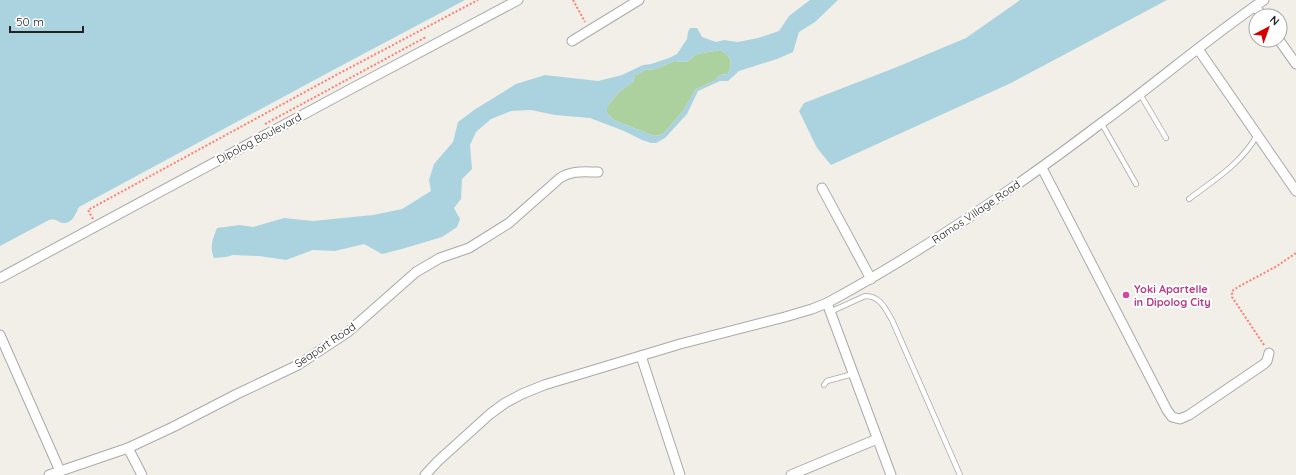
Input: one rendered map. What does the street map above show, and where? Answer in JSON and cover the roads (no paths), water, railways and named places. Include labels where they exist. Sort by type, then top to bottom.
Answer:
[{"type":"street","name":"Dipolog Boulevard","points":[[0,278],[518,0]]},
{"type":"street","points":[[572,41],[639,0]]},
{"type":"street","name":"Ramos Village Road","points":[[425,475],[490,414],[505,403],[522,394],[544,385],[680,344],[812,309],[827,303],[870,279],[931,242],[1042,168],[1264,0]]},
{"type":"street","points":[[1285,48],[1296,64]]},
{"type":"street","points":[[1198,49],[1296,191]]},
{"type":"street","points":[[1042,168],[1163,403],[1172,417],[1180,419],[1189,415],[1264,364],[1267,361],[1269,353]]},
{"type":"street","name":"Seaport Road","points":[[48,475],[128,448],[298,365],[348,332],[416,272],[440,258],[469,248],[509,223],[566,174],[573,172],[598,172]]},
{"type":"street","points":[[822,188],[870,279]]},
{"type":"street","points":[[827,303],[890,475]]},
{"type":"street","points":[[0,335],[60,471]]},
{"type":"street","points":[[641,356],[680,475]]},
{"type":"street","points":[[791,475],[877,439]]},
{"type":"street","points":[[128,448],[142,475]]},
{"type":"lane","points":[[1140,94],[1166,138]]},
{"type":"lane","points":[[1102,124],[1136,184]]},
{"type":"lane","points":[[1189,199],[1239,160],[1250,148],[1257,135]]},
{"type":"lane","points":[[830,312],[865,296],[876,298],[884,306],[892,320],[960,475]]},
{"type":"lane","points":[[824,386],[827,382],[853,374]]},
{"type":"water","points":[[0,0],[465,0],[79,207],[69,222],[64,223],[49,220],[0,246]]},
{"type":"water","points":[[810,0],[838,0],[815,22],[799,32],[793,52],[777,59],[739,71],[728,81],[720,81],[698,91],[687,114],[665,138],[656,143],[642,140],[624,131],[590,118],[555,115],[531,110],[511,111],[491,119],[476,132],[470,145],[472,169],[462,179],[461,199],[454,208],[460,219],[457,227],[442,237],[382,254],[364,244],[335,251],[313,250],[286,260],[259,256],[233,255],[214,258],[212,246],[217,228],[240,225],[253,227],[284,218],[313,221],[373,215],[402,209],[431,191],[429,180],[434,164],[453,142],[458,122],[474,110],[516,84],[545,75],[598,81],[622,75],[643,65],[651,64],[677,54],[687,39],[690,28],[697,28],[702,37],[716,42],[724,40],[738,42],[758,38],[779,31],[789,16]],"holes":[[[720,50],[729,57],[731,63],[728,74],[720,75],[714,81],[696,89],[683,111],[663,134],[654,136],[614,120],[607,113],[607,107],[619,92],[633,82],[635,76],[645,70],[656,69],[674,61],[687,62],[697,54]]]},
{"type":"water","points":[[1020,0],[1167,0],[1011,83],[831,165],[817,148],[799,111],[804,103],[897,67],[966,38]]},
{"type":"place","name":"Yoki Apartelle in Dipolog City","points":[[1126,295]]}]
